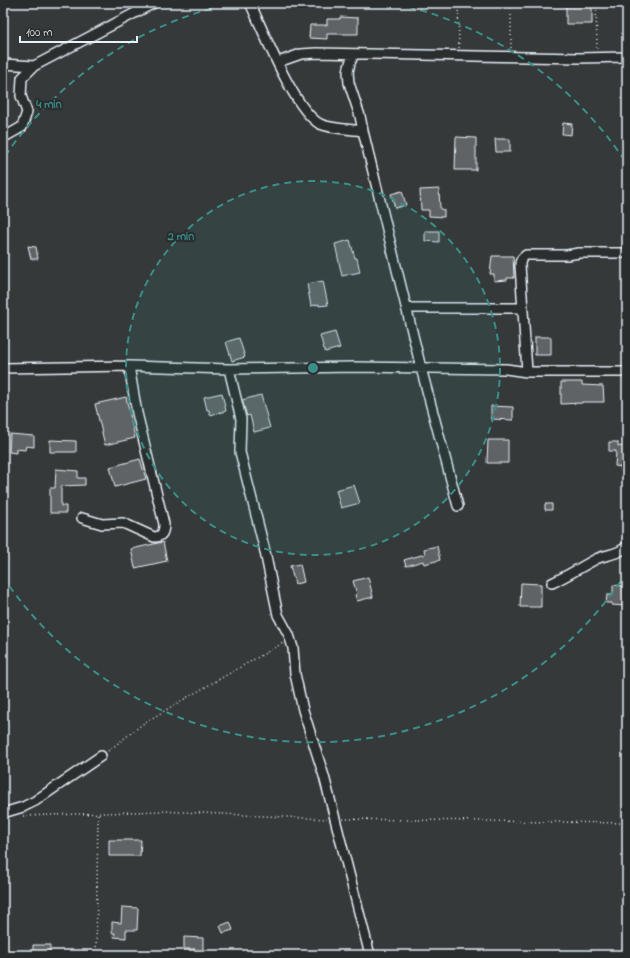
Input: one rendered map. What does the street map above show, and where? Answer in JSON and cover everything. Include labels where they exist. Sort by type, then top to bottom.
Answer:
[{"type":"street","points":[[3,136],[6,136],[22,127],[27,112],[21,96],[22,78],[34,66],[154,3]]},
{"type":"street","points":[[250,3],[289,85],[304,108],[319,123],[325,126],[363,130]]},
{"type":"street","points":[[278,62],[301,54],[598,59],[627,57]]},
{"type":"street","points":[[354,54],[348,72],[349,83],[360,116],[421,368],[458,506]]},
{"type":"street","points":[[3,64],[34,66]]},
{"type":"street","points":[[527,372],[520,261],[526,255],[627,253]]},
{"type":"street","points":[[407,308],[523,308]]},
{"type":"street","points":[[3,368],[129,366],[229,369],[421,368],[506,369],[527,372],[627,372]]},
{"type":"street","points":[[82,518],[102,524],[123,523],[154,537],[158,537],[164,530],[164,524],[137,413],[129,366]]},
{"type":"street","points":[[229,369],[241,418],[239,441],[240,452],[264,547],[278,615],[293,648],[295,674],[303,710],[324,776],[370,955]]},
{"type":"street","points":[[552,583],[597,559],[620,551],[627,546]]},
{"type":"street","points":[[3,813],[23,807],[35,801],[101,756]]},
{"type":"path","points":[[458,3],[459,56]]},
{"type":"path","points":[[510,3],[511,57]]},
{"type":"path","points":[[596,3],[598,59]]},
{"type":"path","points":[[101,756],[144,723],[290,639]]},
{"type":"path","points":[[19,816],[160,811],[334,819],[627,823]]},
{"type":"path","points":[[96,955],[98,813]]},
{"type":"building","points":[[566,5],[592,5],[592,24],[566,24]]},
{"type":"building","points":[[340,17],[358,18],[358,34],[327,34],[327,39],[309,38],[310,25],[327,25],[327,19],[340,19]]},
{"type":"building","points":[[563,123],[572,124],[571,135],[562,134]]},
{"type":"building","points":[[456,137],[476,138],[476,170],[455,170]]},
{"type":"building","points":[[495,139],[510,139],[510,152],[496,152]]},
{"type":"building","points":[[439,189],[440,209],[444,210],[444,217],[429,216],[429,210],[421,210],[420,190]]},
{"type":"building","points":[[402,191],[406,205],[395,208],[391,194]]},
{"type":"building","points":[[425,231],[439,231],[439,242],[425,241]]},
{"type":"building","points":[[350,240],[355,258],[357,258],[360,272],[342,276],[335,244]]},
{"type":"building","points":[[28,246],[36,247],[38,259],[31,259]]},
{"type":"building","points":[[492,256],[513,256],[514,278],[494,281],[494,274],[490,274]]},
{"type":"building","points":[[323,281],[328,305],[319,306],[319,304],[311,306],[307,284]]},
{"type":"building","points":[[335,332],[340,348],[325,352],[320,336]]},
{"type":"building","points":[[535,337],[551,337],[551,355],[535,355]]},
{"type":"building","points":[[239,338],[245,357],[232,361],[226,342]]},
{"type":"building","points":[[561,382],[582,382],[582,385],[603,386],[604,402],[561,404]]},
{"type":"building","points":[[222,393],[226,411],[210,415],[209,410],[207,410],[204,397]]},
{"type":"building","points":[[261,395],[270,428],[254,432],[250,415],[247,416],[242,400]]},
{"type":"building","points":[[126,397],[135,438],[105,445],[95,404]]},
{"type":"building","points":[[491,406],[513,407],[513,420],[491,419]]},
{"type":"building","points":[[10,434],[34,436],[34,447],[26,446],[25,450],[16,449],[16,453],[9,452]]},
{"type":"building","points":[[50,440],[76,441],[76,452],[50,452]]},
{"type":"building","points":[[488,440],[508,440],[508,463],[487,463]]},
{"type":"building","points":[[609,442],[618,442],[618,446],[627,447],[627,471],[621,471],[621,467],[615,466],[616,451],[609,451]]},
{"type":"building","points":[[140,459],[146,479],[115,487],[110,467]]},
{"type":"building","points":[[56,469],[78,471],[78,478],[85,478],[85,485],[61,486],[61,506],[66,506],[66,513],[50,513],[50,488],[55,488]]},
{"type":"building","points":[[354,485],[360,503],[341,508],[336,490]]},
{"type":"building","points":[[545,504],[552,504],[552,510],[545,510]]},
{"type":"building","points":[[163,542],[167,561],[135,568],[131,549]]},
{"type":"building","points":[[437,546],[440,560],[424,564],[423,561],[406,566],[404,560],[425,554],[424,549]]},
{"type":"building","points":[[300,564],[304,582],[295,584],[290,566]]},
{"type":"building","points":[[368,577],[373,597],[357,601],[355,595],[357,594],[353,581]]},
{"type":"building","points":[[521,583],[541,584],[541,607],[520,607]]},
{"type":"building","points":[[613,585],[625,586],[624,606],[606,603],[607,595],[613,595]]},
{"type":"building","points":[[109,840],[141,840],[140,856],[109,856]]},
{"type":"building","points":[[122,907],[138,908],[137,930],[126,930],[126,938],[114,937],[115,933],[112,933],[112,922],[121,923]]},
{"type":"building","points":[[230,922],[233,930],[223,933],[220,926]]},
{"type":"building","points":[[184,937],[203,938],[203,952],[195,952],[195,949],[184,949]]},
{"type":"building","points":[[33,945],[50,945],[50,955],[33,955]]}]
